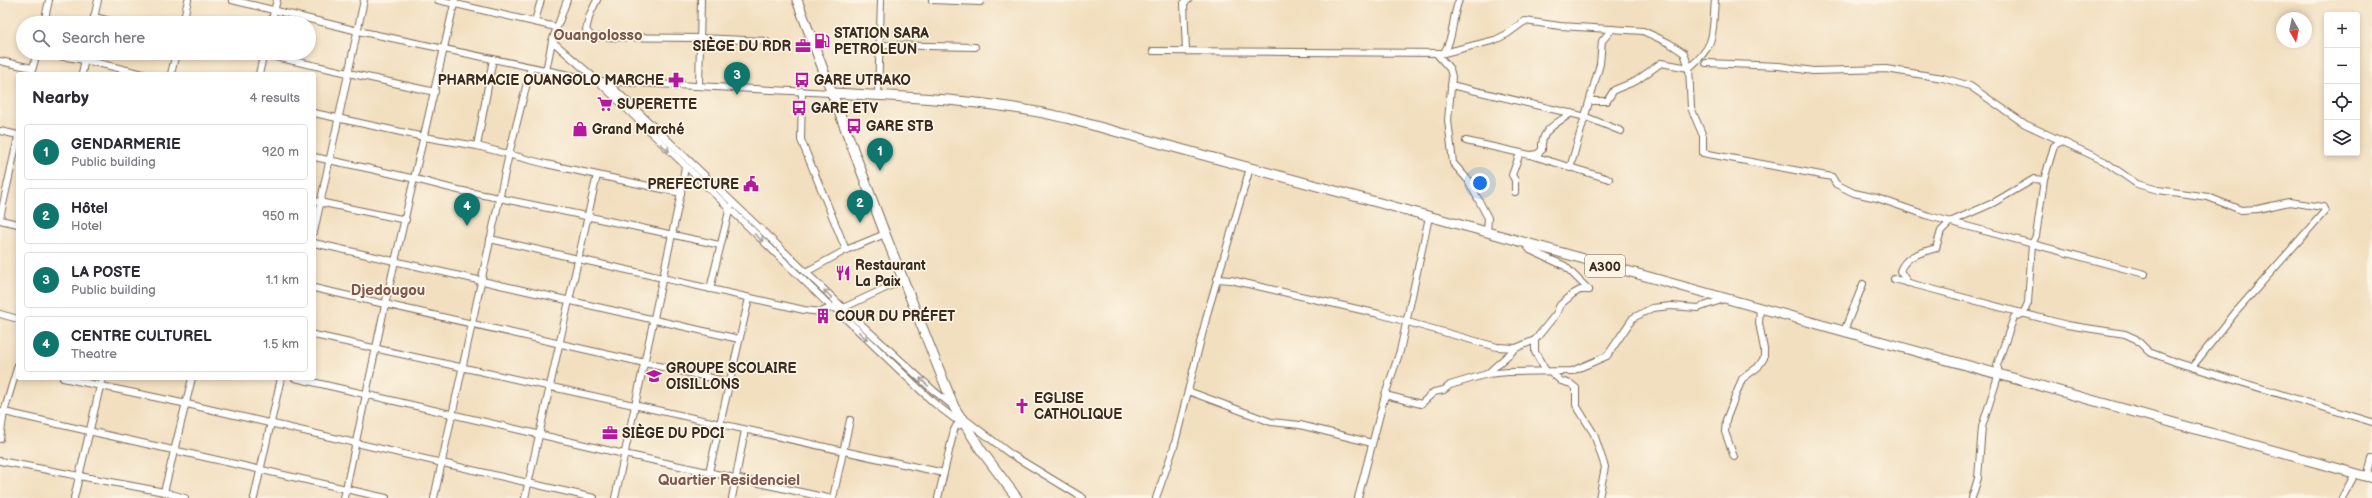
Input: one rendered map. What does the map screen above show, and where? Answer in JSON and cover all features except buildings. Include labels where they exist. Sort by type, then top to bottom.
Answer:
[{"type":"highway","points":[[797,0],[885,234],[956,410],[981,450],[1017,498]]},
{"type":"highway","name":"A300","points":[[831,93],[878,95],[978,104],[1042,112],[1487,232],[1760,309],[1999,373],[2370,478]]},
{"type":"street","points":[[46,16],[49,0]]},
{"type":"street","points":[[95,16],[98,0]]},
{"type":"street","points":[[185,16],[188,0]]},
{"type":"street","points":[[232,0],[298,16]]},
{"type":"street","points":[[273,16],[277,0]]},
{"type":"street","points":[[316,212],[317,202],[329,160],[349,73],[364,0]]},
{"type":"street","points":[[438,0],[455,2],[556,27]]},
{"type":"street","points":[[535,21],[541,0]]},
{"type":"street","points":[[546,70],[556,27],[567,0]]},
{"type":"street","points":[[597,0],[590,14],[586,30],[592,37],[700,38],[766,41]]},
{"type":"street","points":[[699,86],[701,0]]},
{"type":"street","points":[[878,95],[881,0]]},
{"type":"street","points":[[932,0],[980,2]]},
{"type":"street","points":[[1186,51],[1183,17],[1184,3],[1188,0]]},
{"type":"street","points":[[1444,53],[1450,43],[1453,30],[1452,16],[1458,0]]},
{"type":"street","points":[[1690,68],[1705,54],[1713,38],[1715,0]]},
{"type":"street","points":[[344,498],[414,179],[455,2]]},
{"type":"street","points":[[316,20],[358,31],[608,83],[831,93]]},
{"type":"street","points":[[1153,51],[1444,53],[1494,40],[1507,34],[1525,21],[1560,26],[1644,31],[1669,43],[1684,54],[1690,68],[1691,108],[1703,136],[1703,153],[1832,177],[1836,184],[1854,193],[1877,198],[1950,222],[2145,274]]},
{"type":"street","points":[[1570,168],[1600,64],[1602,41],[1612,29]]},
{"type":"street","points":[[552,41],[598,81],[729,210],[843,312],[846,320],[934,403],[955,420],[964,424]]},
{"type":"street","points":[[880,45],[975,47]]},
{"type":"street","points":[[1436,53],[1450,69],[1451,85],[1448,120],[1453,160],[1468,180],[1488,218],[1487,232]]},
{"type":"street","points":[[477,146],[493,59]]},
{"type":"street","points":[[0,61],[32,71],[36,60]]},
{"type":"street","points":[[82,72],[85,60],[135,72]]},
{"type":"street","points":[[171,72],[174,60]]},
{"type":"street","points":[[259,72],[261,60]]},
{"type":"street","points":[[292,60],[435,92]]},
{"type":"street","points":[[1706,63],[1779,66],[1813,71],[1886,69],[1943,78],[1970,86],[2025,124],[2060,142],[2104,161],[2137,184],[2158,190],[2208,197],[2242,210],[2258,209],[2289,202],[2325,208],[2325,211],[2306,235],[2235,313],[2192,367]]},
{"type":"street","points":[[1590,101],[1606,100],[1614,90],[1636,81],[1661,64],[1690,68]]},
{"type":"street","points":[[434,498],[509,154],[531,67]]},
{"type":"street","points":[[608,83],[806,272],[835,305],[843,308],[934,391],[1009,453],[1083,498]]},
{"type":"street","points":[[1451,85],[1586,116],[1621,131]]},
{"type":"street","points":[[802,91],[801,140],[846,250]]},
{"type":"street","points":[[1530,155],[1538,154],[1542,150],[1541,142],[1550,127],[1571,113]]},
{"type":"street","points":[[316,114],[424,137],[477,146],[597,175],[681,193]]},
{"type":"street","points":[[0,131],[16,135]]},
{"type":"street","points":[[1466,141],[1530,155],[1609,179]]},
{"type":"street","points":[[1972,498],[1978,478],[1982,427],[1999,373],[1997,365],[2014,317],[2023,314],[2028,303],[2032,244],[2036,236],[2044,180],[2054,146],[2060,142]]},
{"type":"street","points":[[16,145],[0,219],[16,223]]},
{"type":"street","points":[[1515,192],[1515,180],[1512,175],[1520,153]]},
{"type":"street","points":[[316,157],[467,192],[500,197],[547,209],[588,216],[632,228],[720,245]]},
{"type":"street","points":[[615,498],[670,235],[681,193],[684,166]]},
{"type":"street","points":[[1156,498],[1174,447],[1217,279],[1250,168]]},
{"type":"street","points":[[526,498],[597,175]]},
{"type":"street","points":[[1908,283],[1900,271],[1904,262],[1912,256],[1936,248],[1941,231],[1950,222],[1993,203],[2034,179],[2044,180]]},
{"type":"street","points":[[317,202],[406,220]]},
{"type":"street","points":[[710,289],[732,202]]},
{"type":"street","points":[[1358,498],[1385,395],[1398,358],[1429,217]]},
{"type":"street","points":[[806,272],[846,250],[885,234]]},
{"type":"street","points":[[490,239],[662,279],[815,312],[835,305]]},
{"type":"street","points":[[316,243],[739,338]]},
{"type":"street","points":[[1487,374],[1516,348],[1535,340],[1556,314],[1560,305],[1580,290],[1589,290],[1565,266],[1530,250],[1525,243]]},
{"type":"street","points":[[1217,279],[1231,280],[1407,321],[1497,347],[1516,348]]},
{"type":"street","points":[[1894,279],[2067,325],[2126,334],[2136,339],[2149,352],[2192,367],[2372,422]]},
{"type":"street","points":[[843,308],[903,280]]},
{"type":"street","points":[[1844,331],[1863,284]]},
{"type":"street","points":[[316,288],[559,345],[729,382]]},
{"type":"street","points":[[709,472],[749,298]]},
{"type":"street","points":[[1385,395],[1421,404],[1434,392],[1444,390],[1450,385],[1487,374],[1572,371],[1607,356],[1633,318],[1652,308],[1698,308],[1724,298]]},
{"type":"street","points":[[1734,457],[1725,432],[1726,420],[1742,379],[1758,367],[1764,358],[1764,349],[1758,323],[1760,309]]},
{"type":"street","points":[[0,314],[16,318]]},
{"type":"street","points":[[316,335],[462,369],[635,405],[719,425],[944,473]]},
{"type":"street","points":[[1535,340],[1535,352],[1548,372],[1561,381],[1576,388],[1576,405],[1599,446],[1605,467],[1599,498]]},
{"type":"street","points":[[0,439],[2,412],[16,373]]},
{"type":"street","points":[[72,380],[187,404],[594,498]]},
{"type":"street","points":[[74,498],[102,380]]},
{"type":"street","points":[[164,492],[176,450],[192,380]]},
{"type":"street","points":[[254,498],[281,380]]},
{"type":"street","points":[[303,380],[366,396],[452,414],[624,454],[828,498]]},
{"type":"street","points":[[1188,391],[1271,422],[1300,425],[1372,443]]},
{"type":"street","points":[[2,412],[90,430],[260,471],[346,488],[386,498]]},
{"type":"street","points":[[833,498],[845,451],[850,420]]},
{"type":"street","points":[[938,498],[954,430],[956,426],[964,424]]},
{"type":"street","points":[[732,498],[745,430]]},
{"type":"street","points":[[2370,478],[2372,460]]},
{"type":"street","points":[[0,461],[78,477],[164,492],[185,498]]},
{"type":"street","points":[[2342,498],[2355,474]]},
{"type":"place","name":"STATION SARA PETROLEUN","points":[[822,41]]},
{"type":"place","name":"SIÈGE DU RDR","points":[[803,46]]},
{"type":"place","name":"PHARMACIE OUANGOLO MARCHE","points":[[676,80]]},
{"type":"place","name":"GARE UTRAKO","points":[[802,80]]},
{"type":"place","name":"LA POSTE","points":[[737,95]]},
{"type":"place","name":"SUPERETTE","points":[[605,104]]},
{"type":"place","name":"GARE ETV","points":[[799,108]]},
{"type":"place","name":"GARE STB","points":[[854,126]]},
{"type":"place","name":"Grand Marché","points":[[580,129]]},
{"type":"place","name":"GENDARMERIE","points":[[880,171]]},
{"type":"place","name":"PREFECTURE","points":[[751,184]]},
{"type":"place","name":"Hôtel","points":[[860,223]]},
{"type":"place","name":"CENTRE CULTUREL","points":[[467,226]]},
{"type":"place","name":"Restaurant La Paix","points":[[843,273]]},
{"type":"place","name":"COUR DU PRÉFET","points":[[823,316]]},
{"type":"place","name":"GROUPE SCOLAIRE OISILLONS","points":[[654,376]]},
{"type":"place","name":"EGLISE CATHOLIQUE","points":[[1022,406]]},
{"type":"place","name":"SIÈGE DU PDCI","points":[[610,433]]},
{"type":"district","name":"Ouangolosso","points":[[598,35]]},
{"type":"district","name":"Djedougou","points":[[388,290]]},
{"type":"district","name":"Quartier Residenciel","points":[[729,480]]}]
